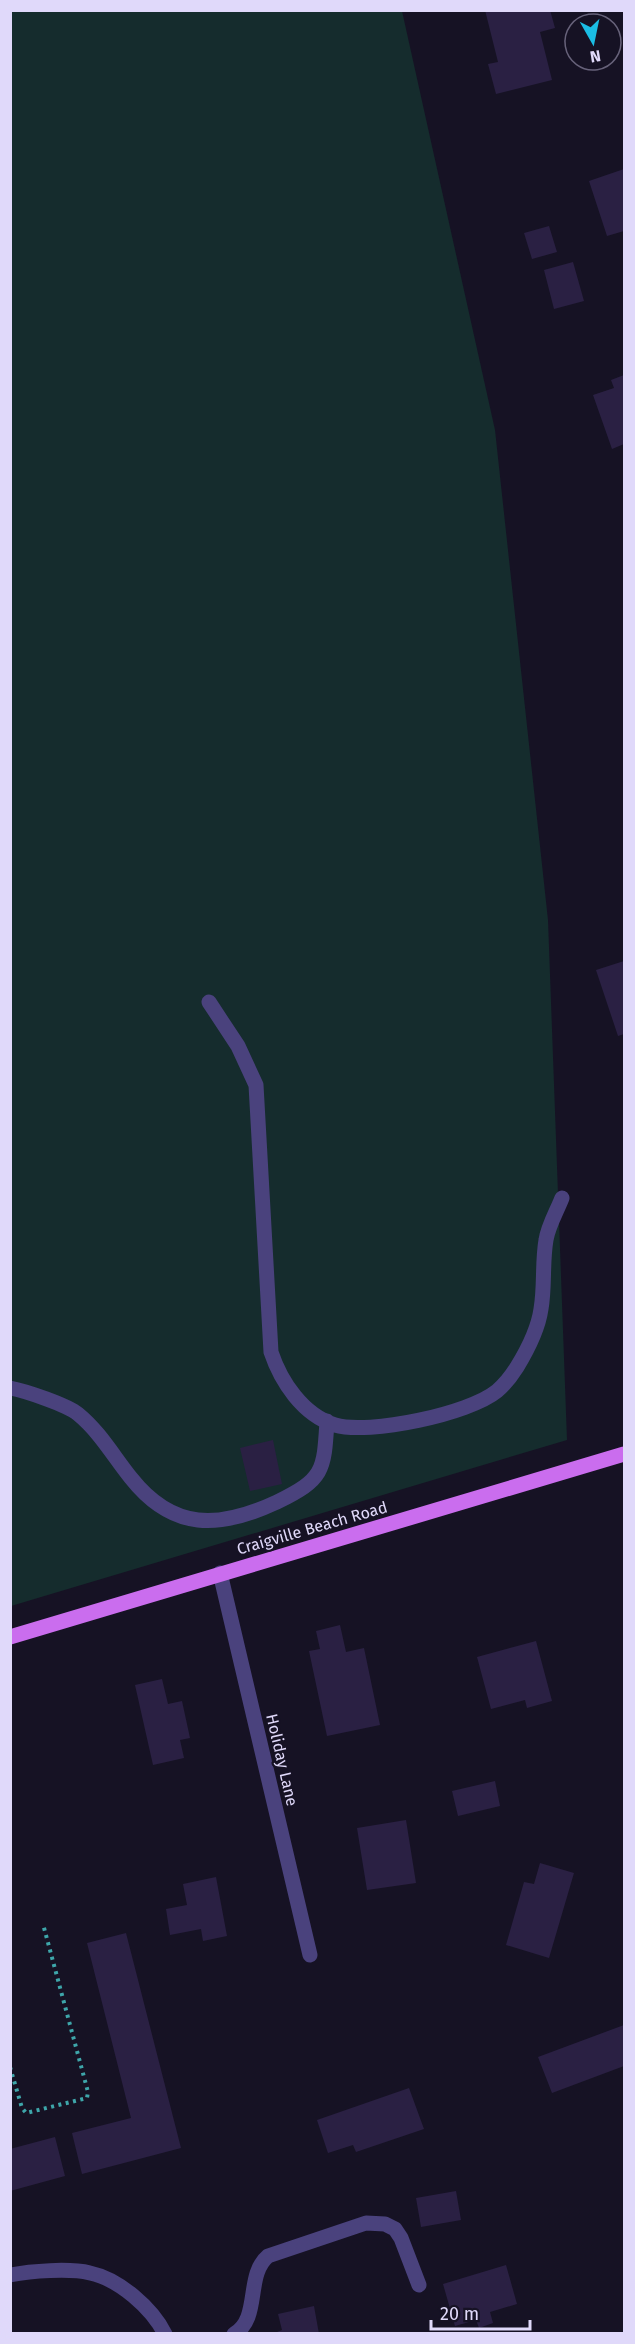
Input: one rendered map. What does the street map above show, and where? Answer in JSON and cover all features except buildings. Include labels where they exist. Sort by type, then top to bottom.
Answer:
[{"type":"main road","name":"Craigville Beach Road","points":[[10,1637],[624,1454]]},
{"type":"street","points":[[209,1002],[238,1046],[256,1085],[271,1352],[278,1374],[289,1388],[299,1400],[327,1421],[335,1425],[371,1428],[451,1413],[496,1392],[516,1369],[534,1337],[542,1308],[546,1239],[562,1198]]},
{"type":"street","points":[[10,1388],[77,1413],[95,1430],[132,1480],[159,1507],[194,1521],[228,1519],[266,1506],[296,1492],[318,1475],[325,1460],[327,1421]]},
{"type":"street","name":"Holiday Lane","points":[[220,1573],[310,1955]]},
{"type":"street","points":[[234,2334],[242,2330],[246,2322],[256,2270],[268,2256],[366,2223],[385,2224],[395,2229],[419,2285]]},
{"type":"street","points":[[10,2275],[28,2271],[91,2272],[118,2286],[149,2307],[165,2334]]},
{"type":"path","points":[[10,2067],[22,2108],[26,2113],[87,2098],[88,2092],[43,1924]]},
{"type":"green space","points":[[11,11],[402,11],[495,430],[548,920],[567,1440],[11,1606]]}]
